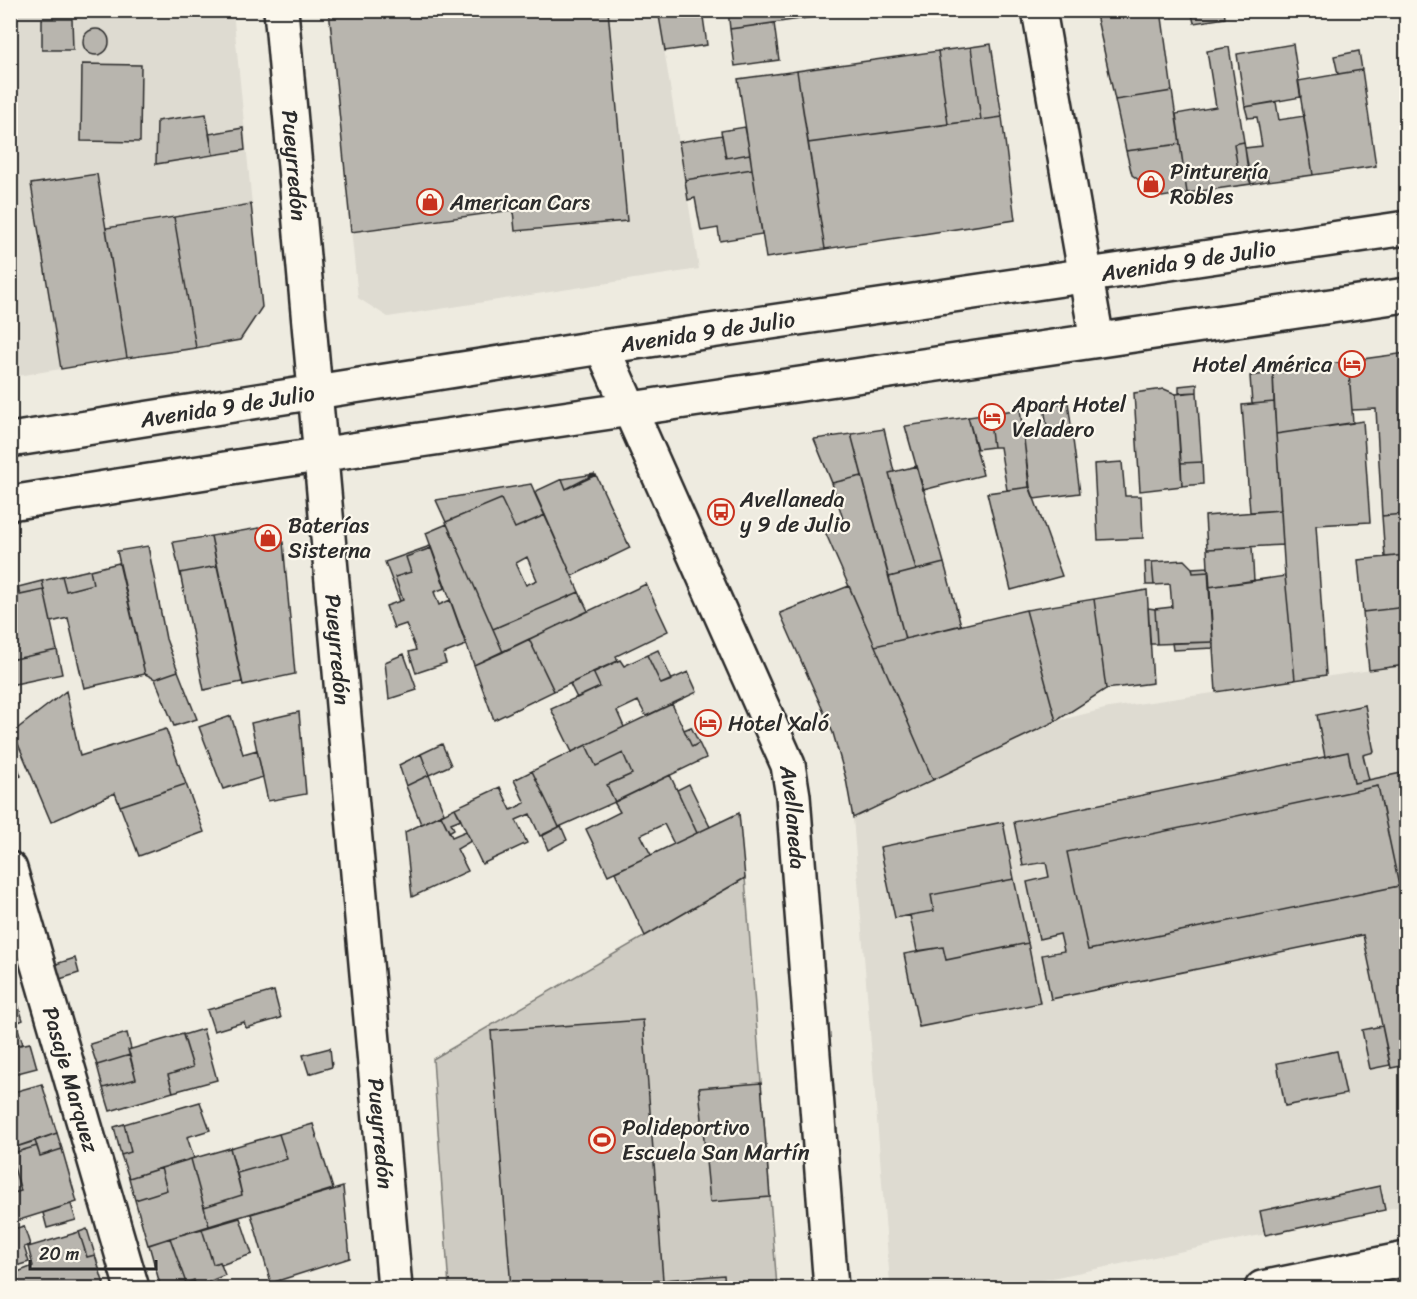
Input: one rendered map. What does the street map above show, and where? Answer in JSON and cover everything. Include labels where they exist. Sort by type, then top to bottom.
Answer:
[{"type":"street","name":"Pueyrredón","points":[[281,10],[395,1288]]},
{"type":"street","points":[[1039,10],[1097,340]]},
{"type":"street","name":"Avenida 9 de Julio","points":[[10,440],[602,347],[1407,228]]},
{"type":"street","points":[[10,503],[321,454],[1407,296]]},
{"type":"street","name":"Avellaneda","points":[[602,347],[788,765],[793,796],[831,1288]]},
{"type":"street","name":"Pasaje Marquez","points":[[10,868],[132,1288]]},
{"type":"street","points":[[1262,1288],[1407,1259]]},
{"type":"shaded area","points":[[11,11],[233,11],[262,307],[240,340],[11,377]]},
{"type":"shaded area","points":[[329,11],[658,11],[699,269],[388,317],[358,298]]},
{"type":"shaded area","points":[[1406,665],[1406,1205],[1004,1288],[898,1288],[890,1283],[853,818],[1056,721],[1109,708]]},
{"type":"shaded area","name":"Polideportivo Escuela San Martín","points":[[745,878],[777,1287],[449,1288],[433,1059]]},
{"type":"building","points":[[329,10],[608,10],[627,221],[515,231],[513,210],[351,232]]},
{"type":"building","points":[[658,10],[702,10],[707,45],[665,51]]},
{"type":"building","points":[[728,10],[863,10],[730,29]]},
{"type":"building","points":[[1095,10],[1161,10],[1172,91],[1115,100]]},
{"type":"building","points":[[1191,10],[1224,10],[1225,18],[1194,23]]},
{"type":"building","points":[[42,19],[72,19],[73,50],[42,50]]},
{"type":"building","points":[[774,23],[779,60],[735,66],[730,29]]},
{"type":"building","points":[[96,29],[105,33],[109,42],[105,51],[96,55],[87,51],[83,42],[87,33]]},
{"type":"building","points":[[991,44],[1002,117],[981,120],[971,47]]},
{"type":"building","points":[[1293,44],[1301,97],[1245,107],[1237,54]]},
{"type":"building","points":[[971,47],[981,120],[948,124],[938,51]]},
{"type":"building","points":[[1229,47],[1244,142],[1234,144],[1238,170],[1185,179],[1176,114],[1216,107],[1207,51]]},
{"type":"building","points":[[938,51],[948,124],[808,143],[797,71]]},
{"type":"building","points":[[1359,51],[1362,70],[1338,74],[1334,56]]},
{"type":"building","points":[[82,64],[141,65],[140,142],[81,141]]},
{"type":"building","points":[[1362,70],[1376,166],[1313,175],[1298,81]]},
{"type":"building","points":[[797,71],[825,249],[766,258],[738,79]]},
{"type":"building","points":[[1172,91],[1180,144],[1126,151],[1115,100]]},
{"type":"building","points":[[1276,102],[1279,120],[1304,116],[1313,175],[1268,181],[1267,176],[1249,179],[1245,148],[1262,146],[1257,117],[1248,118],[1245,107]]},
{"type":"building","points":[[206,114],[213,155],[156,164],[157,121]]},
{"type":"building","points":[[1002,117],[1015,220],[825,249],[808,143]]},
{"type":"building","points":[[745,127],[750,154],[726,158],[721,131]]},
{"type":"building","points":[[243,128],[245,150],[213,155],[209,134]]},
{"type":"building","points":[[722,135],[726,158],[750,154],[752,169],[685,180],[679,142]]},
{"type":"building","points":[[1244,142],[1251,184],[1187,193],[1185,179],[1238,170],[1234,144]]},
{"type":"building","points":[[1180,144],[1187,193],[1162,197],[1132,175],[1126,151]]},
{"type":"building","points":[[752,169],[762,234],[720,241],[718,228],[701,231],[695,198],[688,200],[685,180]]},
{"type":"building","points":[[97,174],[127,358],[61,369],[31,184]]},
{"type":"building","points":[[1267,176],[1268,181],[1251,184],[1249,179]]},
{"type":"building","points":[[251,204],[262,307],[240,340],[196,348],[174,217]]},
{"type":"building","points":[[174,217],[196,348],[127,358],[106,228]]},
{"type":"building","points":[[1406,353],[1406,522],[1404,522],[1403,514],[1382,516],[1376,409],[1352,410],[1348,361]]},
{"type":"building","points":[[1348,361],[1353,423],[1276,434],[1273,373]]},
{"type":"building","points":[[1273,373],[1274,402],[1252,404],[1250,376]]},
{"type":"building","points":[[1197,384],[1197,392],[1179,393],[1179,386]]},
{"type":"building","points":[[1164,389],[1176,394],[1182,486],[1140,491],[1134,393]]},
{"type":"building","points":[[1197,392],[1202,462],[1181,463],[1176,394]]},
{"type":"building","points":[[1068,402],[1080,493],[1034,499],[1029,486],[1024,439],[1048,435],[1044,406]]},
{"type":"building","points":[[1274,402],[1281,510],[1250,512],[1242,405]]},
{"type":"building","points":[[1020,409],[1030,487],[1007,490],[1000,447],[993,447],[989,414]]},
{"type":"building","points":[[989,414],[993,447],[977,449],[968,417]]},
{"type":"building","points":[[968,417],[983,475],[923,490],[905,426]]},
{"type":"building","points":[[1363,421],[1370,522],[1316,525],[1326,675],[1295,680],[1285,576],[1276,434]]},
{"type":"building","points":[[1047,426],[1048,435],[1024,439],[1023,430]]},
{"type":"building","points":[[884,429],[894,472],[889,473],[916,570],[889,577],[851,434]]},
{"type":"building","points":[[851,434],[862,476],[832,483],[814,439]]},
{"type":"building","points":[[1122,462],[1125,496],[1141,496],[1143,538],[1098,540],[1094,464]]},
{"type":"building","points":[[1202,462],[1203,484],[1182,486],[1181,463]]},
{"type":"building","points":[[917,466],[944,563],[916,570],[889,473]]},
{"type":"building","points":[[595,474],[566,489],[562,479]]},
{"type":"building","points":[[596,475],[630,548],[572,576],[534,492],[562,479],[566,489]]},
{"type":"building","points":[[862,476],[905,639],[875,646],[823,527],[843,519],[832,483]]},
{"type":"building","points":[[531,484],[545,515],[515,528],[501,499],[446,522],[436,500]]},
{"type":"building","points":[[1030,487],[1062,576],[1011,590],[987,493]]},
{"type":"building","points":[[501,499],[515,528],[545,515],[579,592],[493,629],[446,522]],"holes":[[[527,557],[537,580],[526,585],[516,563]]]},
{"type":"building","points":[[1281,510],[1283,545],[1207,549],[1205,516]]},
{"type":"building","points":[[1403,514],[1404,522],[1406,522],[1406,555],[1385,557],[1382,516]]},
{"type":"building","points":[[447,524],[503,652],[474,665],[426,533]]},
{"type":"building","points":[[259,528],[283,542],[295,674],[243,685],[211,536]]},
{"type":"building","points":[[211,536],[217,566],[180,573],[173,542]]},
{"type":"building","points":[[148,546],[166,639],[178,671],[155,679],[145,674],[117,551]]},
{"type":"building","points":[[430,546],[431,548],[406,557],[411,572],[395,577],[403,600],[400,601],[385,562]]},
{"type":"building","points":[[1252,547],[1254,581],[1209,587],[1207,549]]},
{"type":"building","points":[[431,548],[445,588],[434,592],[439,605],[450,600],[466,645],[443,654],[446,663],[416,673],[409,652],[416,650],[406,624],[394,628],[386,606],[403,600],[395,577],[411,572],[406,557]]},
{"type":"building","points":[[1406,555],[1406,607],[1363,612],[1358,560]]},
{"type":"building","points":[[1184,560],[1192,568],[1193,573],[1209,572],[1213,642],[1157,644],[1155,609],[1172,607],[1170,584],[1154,585],[1152,562]]},
{"type":"building","points":[[1145,562],[1152,562],[1154,585],[1146,585]]},
{"type":"building","points":[[119,563],[145,674],[84,688],[68,618],[51,622],[42,581],[62,576],[66,591],[93,584],[90,570]]},
{"type":"building","points":[[944,563],[961,625],[905,639],[889,577]]},
{"type":"building","points":[[217,566],[242,682],[204,690],[180,573]]},
{"type":"building","points":[[1208,567],[1209,572],[1193,573],[1192,568]]},
{"type":"building","points":[[90,570],[93,584],[66,591],[62,576]]},
{"type":"building","points":[[1285,576],[1295,680],[1216,692],[1209,587]]},
{"type":"building","points":[[42,581],[44,590],[20,595],[18,587]]},
{"type":"building","points":[[646,584],[668,631],[616,656],[618,661],[554,691],[529,639]]},
{"type":"building","points":[[849,586],[933,780],[853,818],[846,779],[833,733],[780,613]]},
{"type":"building","points":[[18,587],[20,595],[44,590],[57,650],[10,660],[10,588]]},
{"type":"building","points":[[1147,590],[1153,683],[1106,689],[1094,599]]},
{"type":"building","points":[[579,592],[588,611],[503,652],[493,629]]},
{"type":"building","points":[[1094,599],[1106,689],[1056,721],[1026,610]]},
{"type":"building","points":[[1406,607],[1406,665],[1369,670],[1363,612]]},
{"type":"building","points":[[1148,608],[1155,609],[1157,644],[1150,644]]},
{"type":"building","points":[[1026,610],[1056,721],[933,780],[875,646]]},
{"type":"building","points":[[529,639],[554,691],[494,720],[474,665]]},
{"type":"building","points":[[1213,642],[1213,648],[1173,650],[1172,643]]},
{"type":"building","points":[[57,650],[62,674],[10,685],[10,660]]},
{"type":"building","points":[[658,650],[672,680],[661,684],[647,655]]},
{"type":"building","points":[[404,654],[417,690],[389,699],[385,662]]},
{"type":"building","points":[[647,655],[661,684],[688,672],[697,692],[646,716],[638,701],[617,711],[624,727],[572,752],[551,709],[600,687],[593,672],[620,660],[624,666]]},
{"type":"building","points":[[178,671],[197,719],[174,726],[155,679]]},
{"type":"building","points":[[593,672],[600,687],[577,698],[570,684]]},
{"type":"building","points":[[66,691],[80,756],[166,729],[186,784],[120,806],[115,793],[51,822],[13,732]]},
{"type":"building","points":[[672,704],[692,747],[699,743],[706,758],[615,802],[607,785],[632,774],[623,753],[596,766],[586,745]]},
{"type":"building","points":[[1365,705],[1374,752],[1363,755],[1369,780],[1354,783],[1348,752],[1325,757],[1317,715]]},
{"type":"building","points":[[299,712],[306,794],[268,801],[251,723]]},
{"type":"building","points":[[231,716],[243,754],[257,750],[263,777],[223,789],[199,727]]},
{"type":"building","points":[[691,727],[699,743],[692,747],[684,730]]},
{"type":"building","points":[[442,744],[451,765],[429,775],[421,754]]},
{"type":"building","points":[[586,745],[596,766],[623,753],[632,774],[607,785],[615,802],[559,827],[532,771]]},
{"type":"building","points":[[10,746],[21,776],[10,780]]},
{"type":"building","points":[[1348,752],[1354,783],[1406,772],[1406,879],[1398,881],[1378,786],[1067,852],[1088,950],[1399,886],[1406,923],[1406,1065],[1391,1068],[1363,935],[1051,999],[1042,955],[1064,951],[1060,934],[1039,939],[1027,882],[1049,877],[1046,862],[1023,866],[1014,822]]},
{"type":"building","points":[[421,754],[429,775],[406,786],[399,765]]},
{"type":"building","points":[[532,771],[559,827],[540,836],[530,814],[516,820],[527,843],[482,864],[455,808],[500,787],[511,810],[525,803],[514,780]]},
{"type":"building","points":[[429,775],[444,813],[421,824],[406,786]]},
{"type":"building","points":[[670,775],[697,833],[674,844],[664,824],[641,835],[651,855],[608,875],[586,829],[620,812],[614,802]]},
{"type":"building","points":[[186,784],[204,832],[139,856],[120,806]]},
{"type":"building","points":[[689,784],[710,827],[697,833],[677,790]]},
{"type":"building","points":[[1378,786],[1399,886],[1088,950],[1067,852]]},
{"type":"building","points":[[455,808],[461,819],[451,823],[454,829],[449,832],[441,815]]},
{"type":"building","points":[[739,813],[745,878],[645,936],[615,872]]},
{"type":"building","points":[[441,815],[452,837],[466,831],[471,841],[457,849],[468,871],[412,897],[405,832]]},
{"type":"building","points":[[1003,822],[1014,879],[931,895],[934,911],[895,918],[880,847]]},
{"type":"building","points":[[561,826],[567,840],[548,850],[542,836]]},
{"type":"building","points":[[1014,879],[1028,943],[946,960],[943,947],[917,951],[910,915],[934,911],[931,895]]},
{"type":"building","points":[[1028,943],[1040,1003],[919,1027],[904,954],[943,947],[946,960]]},
{"type":"building","points":[[75,958],[79,973],[60,979],[56,964]]},
{"type":"building","points":[[274,991],[281,1018],[246,1028],[244,1022],[214,1031],[207,1010]]},
{"type":"building","points":[[17,1001],[23,1020],[16,1023],[23,1044],[11,1047],[10,1003]]},
{"type":"building","points":[[643,1020],[663,1280],[571,1288],[511,1288],[491,1031]]},
{"type":"building","points":[[1382,1026],[1390,1065],[1370,1069],[1362,1030]]},
{"type":"building","points":[[203,1029],[217,1080],[173,1092],[168,1075],[193,1067],[183,1035]]},
{"type":"building","points":[[127,1033],[131,1049],[128,1050],[130,1055],[97,1065],[90,1044]]},
{"type":"building","points":[[183,1034],[193,1067],[168,1075],[173,1092],[110,1111],[103,1088],[136,1079],[128,1050]]},
{"type":"building","points":[[30,1043],[37,1068],[10,1075],[10,1044],[11,1047]]},
{"type":"building","points":[[330,1048],[332,1067],[309,1074],[303,1055]]},
{"type":"building","points":[[1337,1051],[1346,1094],[1285,1106],[1277,1063]]},
{"type":"building","points":[[130,1055],[136,1079],[103,1088],[97,1065]]},
{"type":"building","points":[[761,1083],[770,1197],[710,1202],[699,1088]]},
{"type":"building","points":[[42,1084],[57,1133],[10,1149],[10,1093]]},
{"type":"building","points":[[200,1102],[210,1130],[187,1137],[194,1158],[129,1178],[121,1155],[131,1152],[124,1124]]},
{"type":"building","points":[[124,1124],[131,1152],[121,1155],[114,1127]]},
{"type":"building","points":[[313,1124],[333,1189],[209,1226],[204,1207],[242,1195],[237,1173],[287,1159],[279,1134]]},
{"type":"building","points":[[57,1133],[62,1149],[40,1156],[35,1141]]},
{"type":"building","points":[[279,1134],[287,1159],[237,1173],[230,1148]]},
{"type":"building","points":[[35,1141],[37,1146],[10,1154],[10,1149]]},
{"type":"building","points":[[37,1146],[40,1156],[62,1149],[77,1202],[10,1223],[10,1194],[21,1191],[10,1154]]},
{"type":"building","points":[[230,1148],[242,1195],[204,1207],[191,1159]]},
{"type":"building","points":[[191,1159],[209,1226],[148,1245],[135,1200],[167,1190],[161,1168]]},
{"type":"building","points":[[161,1168],[167,1190],[135,1200],[129,1178]]},
{"type":"building","points":[[15,1171],[21,1191],[10,1194],[10,1173]]},
{"type":"building","points":[[1380,1186],[1385,1210],[1265,1235],[1260,1211]]},
{"type":"building","points":[[343,1187],[350,1258],[271,1283],[251,1214]]},
{"type":"building","points":[[71,1204],[76,1220],[47,1228],[43,1213]]},
{"type":"building","points":[[240,1218],[252,1254],[221,1265],[220,1262],[213,1264],[202,1229]]},
{"type":"building","points":[[24,1226],[30,1245],[24,1247],[29,1262],[10,1268],[10,1230]]},
{"type":"building","points":[[87,1229],[95,1255],[87,1257],[79,1232]]},
{"type":"building","points":[[202,1229],[213,1264],[220,1262],[225,1275],[196,1287],[194,1280],[186,1283],[170,1238]]},
{"type":"building","points":[[79,1232],[87,1257],[95,1255],[105,1288],[10,1288],[10,1275],[33,1266],[28,1247]]},
{"type":"building","points":[[170,1238],[186,1283],[194,1280],[196,1288],[161,1288],[149,1245]]},
{"type":"building","points":[[724,1275],[725,1288],[571,1288],[663,1280]]},
{"type":"place","name":"Pinturería Robles","points":[[1151,184]]},
{"type":"place","name":"American Cars","points":[[430,202]]},
{"type":"place","name":"Hotel América","points":[[1352,364]]},
{"type":"place","name":"Apart Hotel Veladero","points":[[992,417]]},
{"type":"place","name":"Avellaneda y 9 de Julio","points":[[721,512]]},
{"type":"place","name":"Baterías Sisterna","points":[[268,538]]},
{"type":"place","name":"Hotel Xaló","points":[[708,723]]},
{"type":"place","name":"Polideportivo Escuela San Martín","points":[[602,1140]]}]
